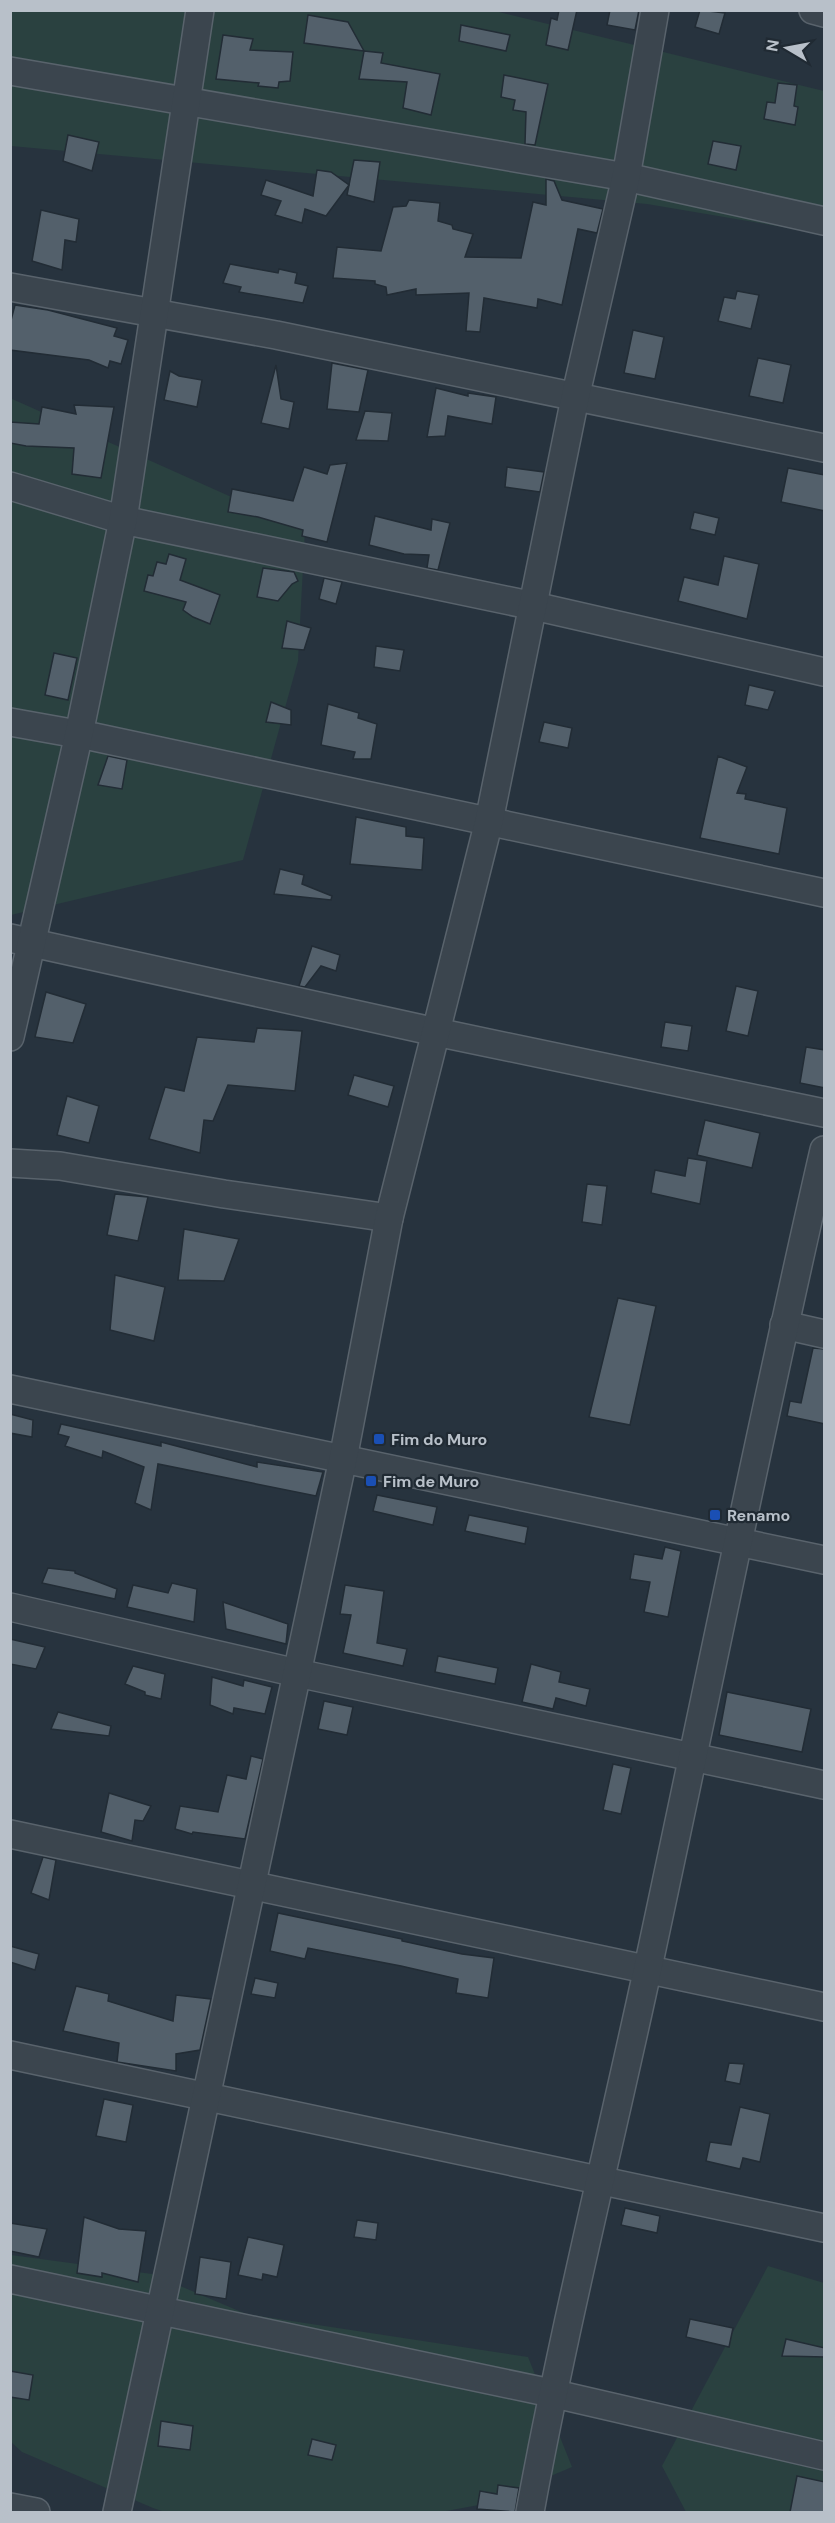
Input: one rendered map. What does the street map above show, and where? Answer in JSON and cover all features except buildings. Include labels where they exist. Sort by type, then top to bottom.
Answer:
[{"type":"street","points":[[10,1037],[21,940],[79,734],[123,520],[200,10]]},
{"type":"street","points":[[117,2512],[205,2095],[253,1887],[343,1459],[389,1218],[489,821],[575,398],[626,177],[655,10]]},
{"type":"street","points":[[813,10],[825,13]]},
{"type":"street","points":[[10,72],[626,177],[825,221]]},
{"type":"street","points":[[10,287],[156,312],[825,448]]},
{"type":"street","points":[[10,486],[123,520],[534,606],[825,672]]},
{"type":"street","points":[[10,722],[79,734],[825,893]]},
{"type":"street","points":[[21,940],[436,1032],[825,1113]]},
{"type":"street","points":[[530,2512],[552,2393],[648,1969],[691,1755],[784,1325],[825,1150]]},
{"type":"street","points":[[10,1163],[60,1166],[224,1194],[389,1218]]},
{"type":"street","points":[[784,1325],[825,1334]]},
{"type":"street","points":[[10,1389],[825,1560]]},
{"type":"street","points":[[10,1607],[297,1672],[825,1785]]},
{"type":"street","points":[[10,1834],[825,2007]]},
{"type":"street","points":[[10,2055],[825,2228]]},
{"type":"street","points":[[10,2279],[552,2393],[825,2456]]},
{"type":"street","points":[[10,2507],[36,2512]]},
{"type":"green space","points":[[10,11],[495,11],[824,91],[824,234],[647,204],[11,146]]},
{"type":"green space","points":[[10,398],[305,530],[298,661],[243,860],[11,915]]},
{"type":"green space","points":[[11,2255],[152,2274],[246,2314],[528,2357],[572,2467],[484,2504],[441,2512],[165,2512],[153,2508],[22,2452],[11,2442]]},
{"type":"green space","points":[[768,2266],[824,2283],[824,2512],[686,2512],[662,2466]]},
{"type":"place","name":"Fim do Muro","points":[[379,1439]]},
{"type":"place","name":"Fim de Muro","points":[[371,1481]]},
{"type":"place","name":"Renamo","points":[[715,1515]]}]
